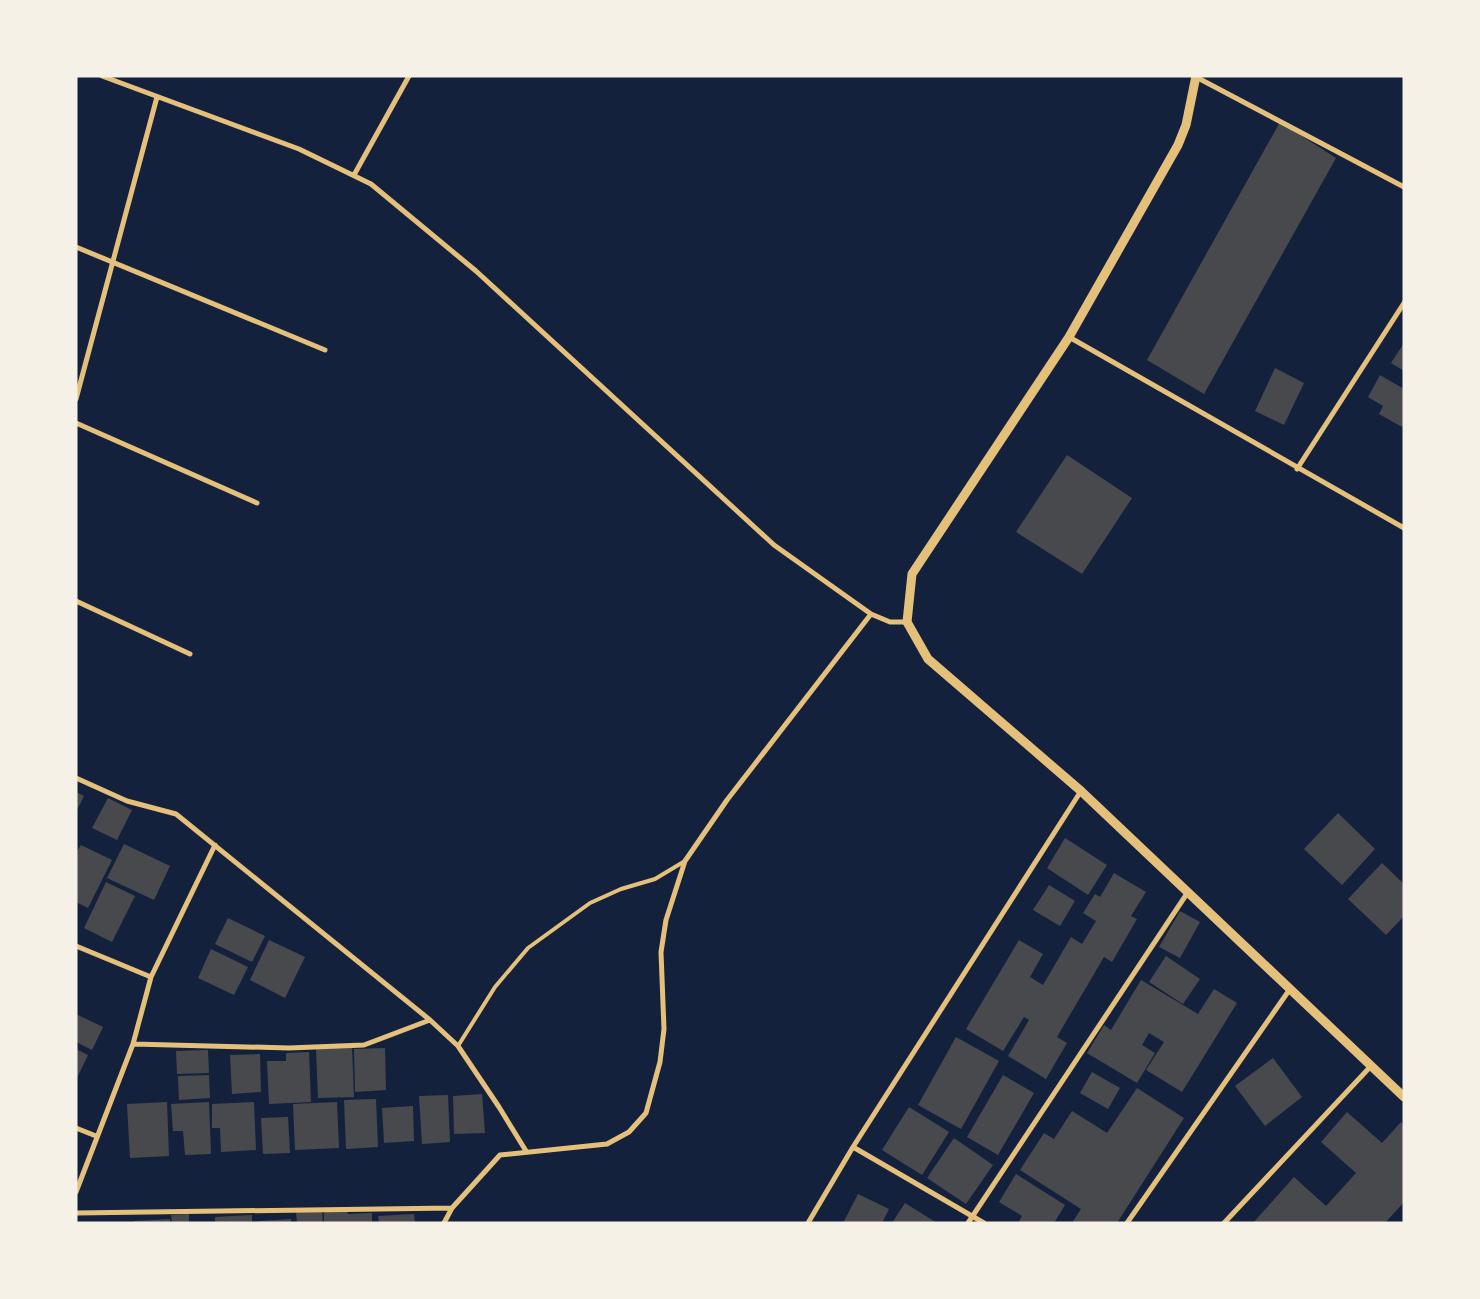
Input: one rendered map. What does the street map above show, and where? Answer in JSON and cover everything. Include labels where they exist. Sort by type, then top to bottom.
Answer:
[{"type":"street","points":[[102,76],[157,98],[299,149],[371,184],[476,271],[774,545],[871,614],[890,622],[907,622]]},
{"type":"street","points":[[354,175],[409,76]]},
{"type":"street","points":[[1404,187],[1196,77],[1186,126],[1178,145],[1069,337],[912,574],[907,622],[928,659],[1081,791],[1404,1097]]},
{"type":"street","points":[[76,399],[157,98]]},
{"type":"street","points":[[76,247],[325,350]]},
{"type":"street","points":[[1297,469],[1404,303]]},
{"type":"street","points":[[1069,337],[1297,469],[1404,528]]},
{"type":"street","points":[[76,422],[257,503]]},
{"type":"street","points":[[76,601],[190,654]]},
{"type":"street","points":[[444,1223],[452,1208],[500,1155],[607,1144],[629,1132],[646,1113],[660,1062],[664,1029],[661,952],[666,920],[685,861],[727,800],[871,614]]},
{"type":"street","points":[[76,778],[127,801],[176,814],[430,1020],[458,1046],[500,1107],[526,1151]]},
{"type":"street","points":[[808,1223],[853,1147],[1081,791]]},
{"type":"street","points":[[76,1192],[133,1044],[151,977],[215,845]]},
{"type":"street","points":[[968,1223],[1188,892]]},
{"type":"street","points":[[76,946],[151,977]]},
{"type":"street","points":[[1127,1223],[1290,989]]},
{"type":"street","points":[[133,1044],[289,1048],[364,1045],[430,1020]]},
{"type":"street","points":[[1224,1223],[1371,1066]]},
{"type":"street","points":[[76,1128],[96,1136]]},
{"type":"street","points":[[853,1147],[984,1223]]},
{"type":"street","points":[[76,1213],[452,1208]]},
{"type":"lane","points":[[458,1046],[495,987],[528,948],[590,902],[621,889],[655,879],[685,861]]},
{"type":"building","points":[[1280,122],[1336,158],[1204,394],[1147,360]]},
{"type":"building","points":[[1404,343],[1404,371],[1391,363]]},
{"type":"building","points":[[1275,368],[1304,383],[1284,425],[1255,411]]},
{"type":"building","points":[[1380,375],[1404,389],[1404,423],[1402,427],[1379,414],[1383,406],[1368,397]]},
{"type":"building","points":[[1067,455],[1132,498],[1082,574],[1016,532]]},
{"type":"building","points":[[76,792],[84,796],[76,812]]},
{"type":"building","points":[[108,798],[132,810],[117,840],[92,828]]},
{"type":"building","points":[[1338,813],[1375,849],[1342,885],[1304,849]]},
{"type":"building","points":[[1065,838],[1107,865],[1088,895],[1047,868]]},
{"type":"building","points":[[124,844],[170,866],[154,900],[107,878]]},
{"type":"building","points":[[81,845],[112,860],[88,908],[76,902],[76,853]]},
{"type":"building","points":[[1382,863],[1404,884],[1404,916],[1386,935],[1348,899]]},
{"type":"building","points":[[1114,873],[1146,892],[1131,916],[1137,919],[1112,962],[1104,957],[1057,1037],[1067,1043],[1046,1079],[1008,1056],[1029,1020],[1024,1017],[1003,1051],[966,1029],[1019,940],[1043,954],[1030,977],[1043,985],[1071,937],[1082,944],[1096,921],[1083,913],[1095,894],[1100,897]]},
{"type":"building","points":[[106,882],[135,896],[112,942],[84,928]]},
{"type":"building","points":[[1049,885],[1075,901],[1060,926],[1033,910]]},
{"type":"building","points":[[1180,911],[1200,922],[1180,958],[1159,947]]},
{"type":"building","points":[[228,918],[265,936],[252,962],[215,944]]},
{"type":"building","points":[[269,940],[305,957],[285,998],[250,980]]},
{"type":"building","points":[[211,949],[248,967],[234,995],[198,978]]},
{"type":"building","points":[[1166,956],[1200,979],[1183,1004],[1149,982]]},
{"type":"building","points":[[1141,980],[1198,1014],[1214,989],[1237,1003],[1182,1092],[1146,1070],[1164,1042],[1149,1033],[1142,1045],[1155,1053],[1137,1083],[1087,1053],[1104,1025],[1111,1030]]},
{"type":"building","points":[[76,1014],[103,1027],[92,1050],[76,1042]]},
{"type":"building","points":[[956,1037],[999,1061],[961,1129],[918,1105]]},
{"type":"building","points":[[352,1047],[354,1097],[318,1098],[316,1049]]},
{"type":"building","points":[[385,1048],[386,1090],[355,1092],[354,1049]]},
{"type":"building","points":[[76,1049],[88,1055],[76,1080]]},
{"type":"building","points":[[208,1050],[209,1073],[177,1074],[176,1051]]},
{"type":"building","points":[[309,1052],[311,1102],[269,1104],[267,1061],[286,1061],[286,1053]]},
{"type":"building","points":[[260,1054],[261,1092],[232,1094],[230,1055]]},
{"type":"building","points":[[1273,1058],[1302,1097],[1265,1126],[1235,1086]]},
{"type":"building","points":[[1092,1072],[1120,1088],[1108,1109],[1080,1093]]},
{"type":"building","points":[[209,1075],[210,1098],[179,1100],[178,1076]]},
{"type":"building","points":[[1003,1075],[1034,1093],[998,1155],[967,1137]]},
{"type":"building","points":[[1137,1088],[1184,1118],[1117,1223],[1072,1223],[1081,1209],[1020,1170],[1044,1133],[1054,1139],[1072,1111],[1107,1133]]},
{"type":"building","points":[[482,1094],[485,1133],[454,1134],[453,1096]]},
{"type":"building","points":[[448,1095],[450,1142],[422,1144],[419,1096]]},
{"type":"building","points":[[376,1099],[378,1147],[346,1149],[344,1100]]},
{"type":"building","points":[[167,1102],[169,1156],[130,1158],[127,1104]]},
{"type":"building","points":[[209,1102],[211,1154],[185,1155],[183,1131],[173,1131],[171,1104]]},
{"type":"building","points":[[254,1102],[256,1150],[221,1152],[220,1128],[212,1128],[212,1104]]},
{"type":"building","points":[[337,1102],[339,1148],[295,1150],[293,1104]]},
{"type":"building","points":[[413,1106],[414,1141],[384,1143],[382,1108]]},
{"type":"building","points":[[909,1107],[949,1132],[922,1175],[882,1150]]},
{"type":"building","points":[[1347,1112],[1382,1143],[1401,1122],[1404,1125],[1404,1202],[1385,1223],[1253,1223],[1294,1177],[1326,1206],[1356,1173],[1321,1142]]},
{"type":"building","points":[[288,1117],[290,1153],[263,1154],[261,1118]]},
{"type":"building","points":[[954,1138],[993,1165],[966,1204],[927,1178]]},
{"type":"building","points":[[1016,1174],[1065,1205],[1054,1223],[1018,1223],[1022,1216],[999,1202]]},
{"type":"building","points":[[858,1194],[889,1209],[882,1223],[843,1223]]},
{"type":"building","points":[[905,1203],[937,1223],[892,1223]]},
{"type":"building","points":[[322,1211],[323,1223],[297,1223],[296,1212]]},
{"type":"building","points":[[347,1211],[348,1214],[372,1213],[372,1223],[324,1223],[324,1212]]},
{"type":"building","points":[[189,1214],[189,1223],[172,1223],[171,1215]]},
{"type":"building","points":[[414,1214],[415,1223],[379,1223],[378,1216]]},
{"type":"building","points":[[252,1215],[252,1223],[215,1223],[215,1217]]},
{"type":"building","points":[[170,1219],[170,1223],[134,1223],[134,1221]]},
{"type":"building","points":[[291,1219],[291,1223],[260,1223],[259,1221]]}]
